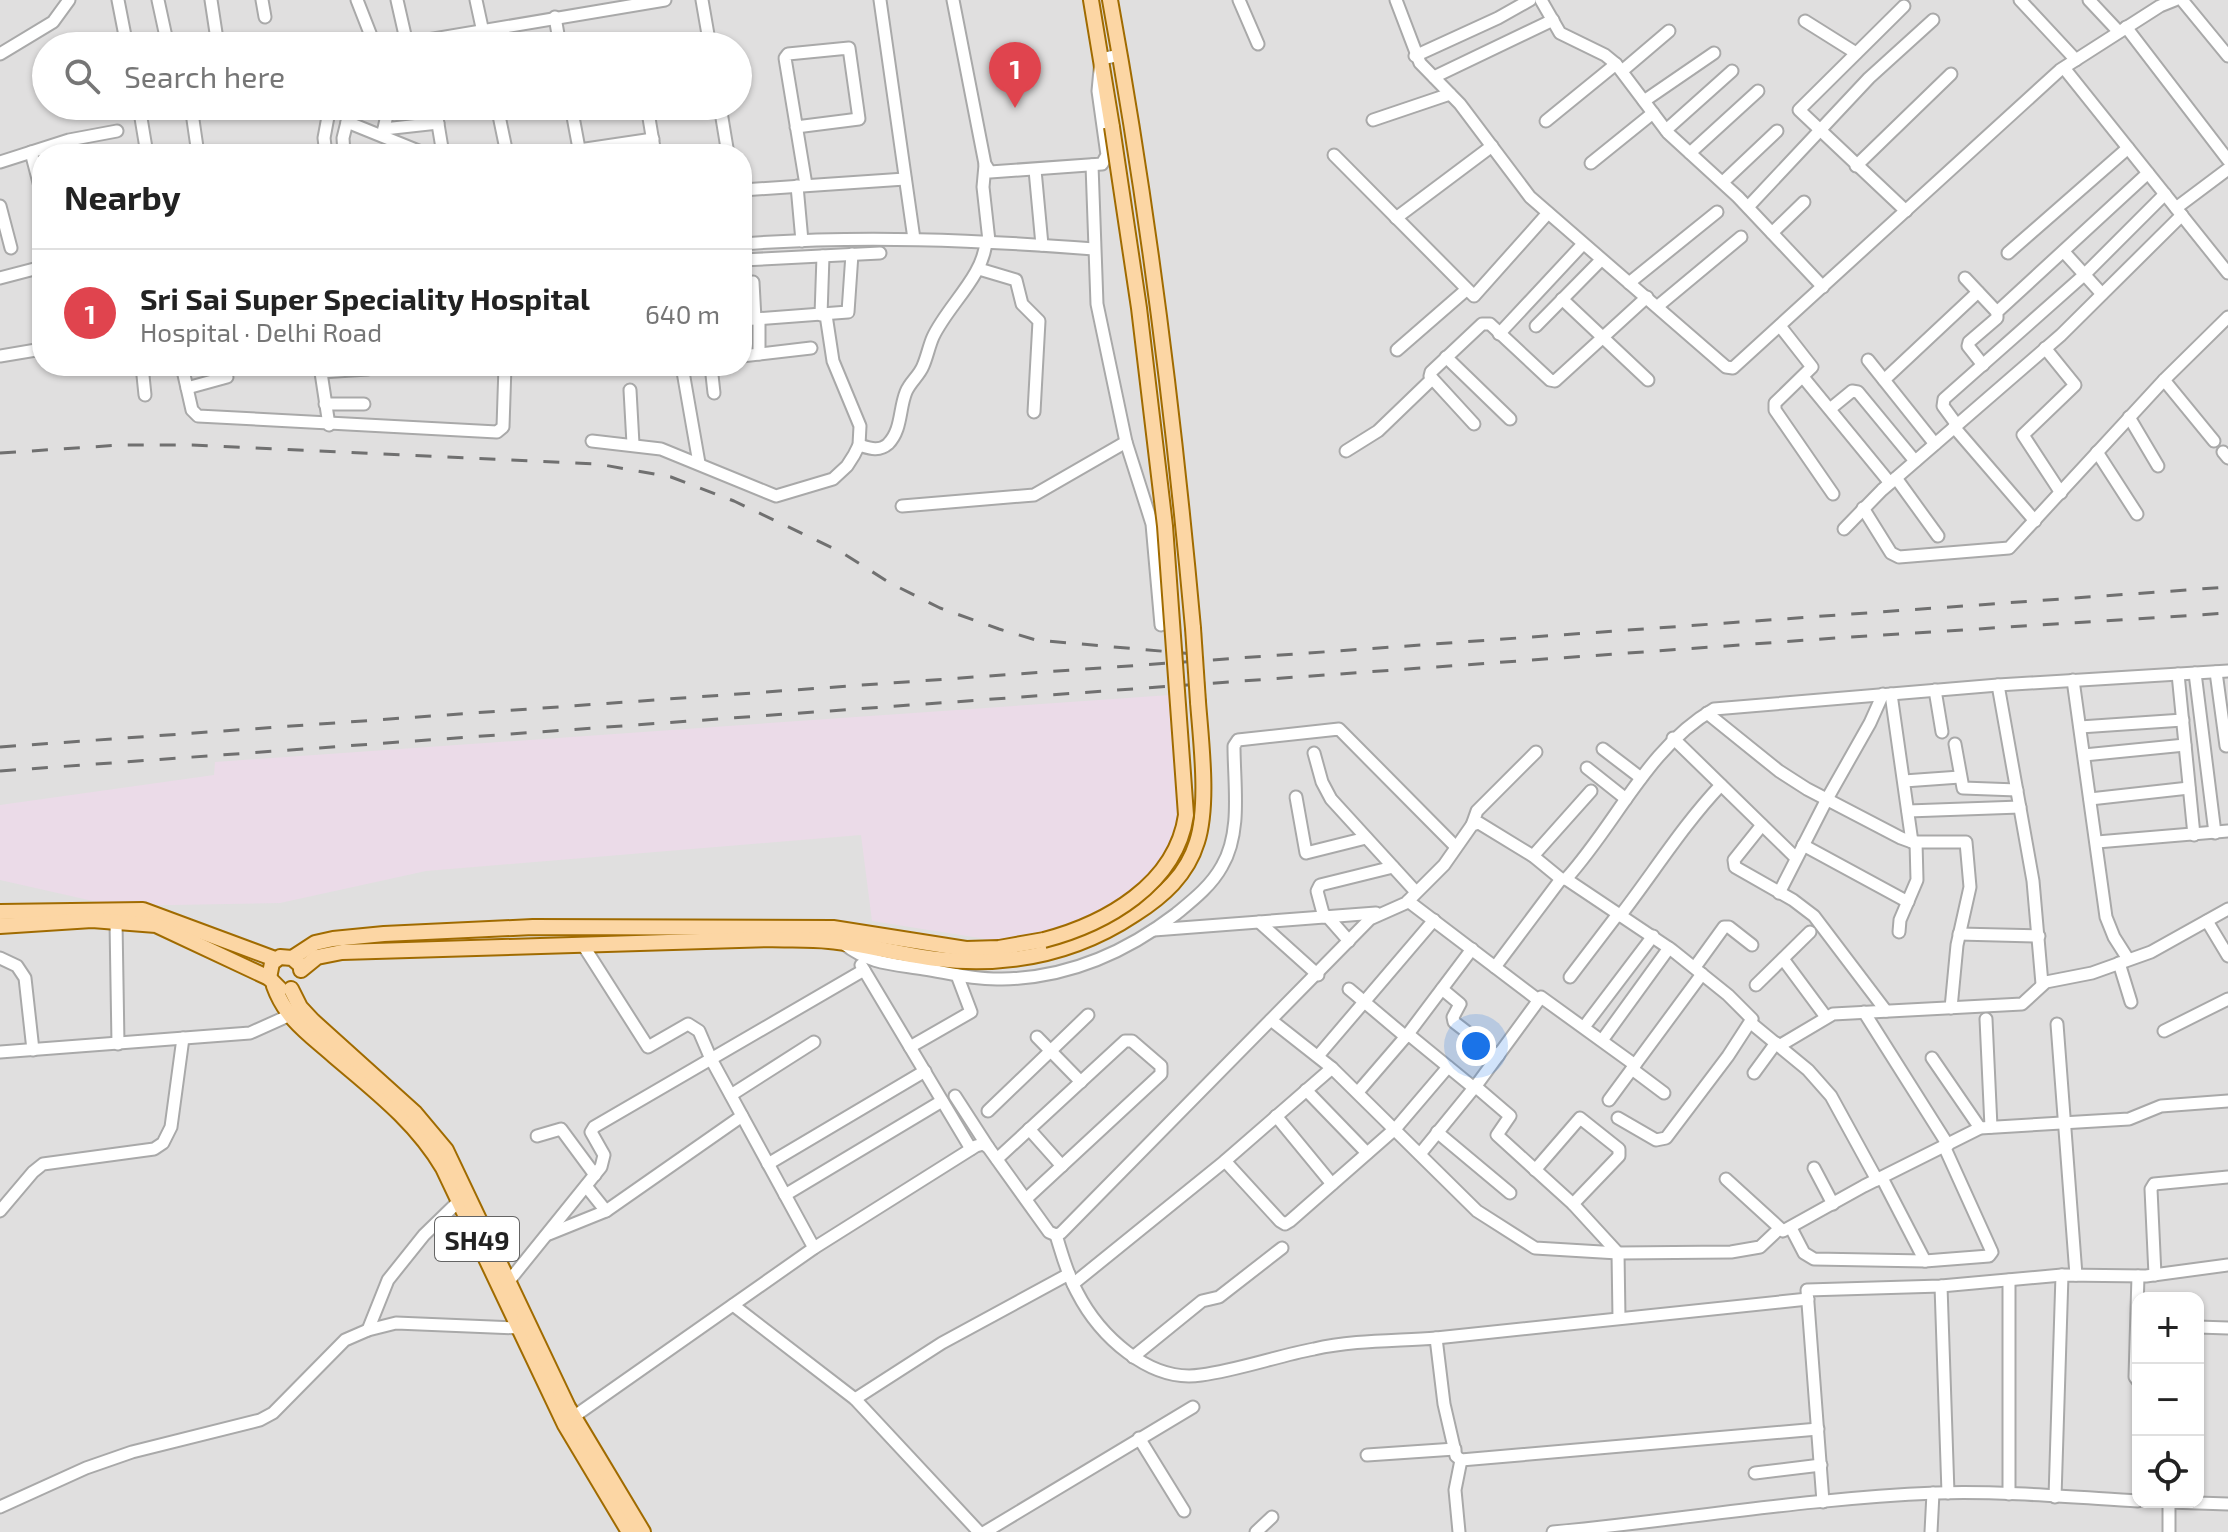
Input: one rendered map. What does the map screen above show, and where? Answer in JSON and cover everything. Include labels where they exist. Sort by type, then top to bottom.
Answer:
[{"type":"main road","points":[[297,964],[342,952],[583,945],[694,935],[844,928],[966,949],[1046,948],[1106,917],[1144,891],[1165,865],[1183,829],[1186,815],[1165,526],[1139,308],[1091,0]]},
{"type":"main road","points":[[0,926],[92,920],[156,925],[271,982],[279,989],[291,989],[299,981],[297,964],[315,943],[384,934],[533,927],[768,939],[991,963],[1111,930],[1157,900],[1175,882],[1188,862],[1201,825],[1202,765],[1178,459],[1133,132],[1110,0]]},
{"type":"main road","points":[[0,912],[143,910],[275,959],[285,956],[297,964]]},
{"type":"main road","points":[[271,982],[269,968],[275,959]]},
{"type":"main road","name":"SH49","points":[[271,982],[288,1016],[415,1128],[432,1148],[519,1328],[629,1532]]},
{"type":"main road","name":"SH49","points":[[291,989],[300,1007],[313,1021],[415,1113],[446,1150],[509,1281],[569,1420],[643,1532]]},
{"type":"street","points":[[38,32],[61,12],[69,0]]},
{"type":"street","points":[[118,0],[124,32]]},
{"type":"street","points":[[158,0],[165,32]]},
{"type":"street","points":[[211,0],[216,32]]},
{"type":"street","points":[[262,0],[265,17]]},
{"type":"street","points":[[357,0],[370,32]]},
{"type":"street","points":[[397,0],[400,32]]},
{"type":"street","points":[[476,0],[483,32]]},
{"type":"street","points":[[467,32],[665,0]]},
{"type":"street","points":[[702,0],[708,32]]},
{"type":"street","points":[[880,0],[914,239]]},
{"type":"street","points":[[859,445],[877,448],[893,438],[905,394],[922,369],[936,331],[979,269],[987,245],[983,187],[985,164],[953,0]]},
{"type":"street","points":[[1239,0],[1258,44]]},
{"type":"street","points":[[1396,0],[1415,56],[1450,94],[1530,197],[1726,367],[1733,368],[2064,68],[2160,6],[2175,0]]},
{"type":"street","points":[[1415,56],[1530,0]]},
{"type":"street","points":[[1541,0],[1563,35],[1605,55],[1619,68],[1666,130],[1723,182],[1823,287]]},
{"type":"street","points":[[2020,0],[2076,60]]},
{"type":"street","points":[[2089,0],[2123,30],[2228,160]]},
{"type":"street","points":[[2182,0],[2228,56]]},
{"type":"street","points":[[1904,6],[1800,107],[1801,114],[1906,211]]},
{"type":"street","points":[[555,17],[558,32]]},
{"type":"street","points":[[1434,77],[1553,20]]},
{"type":"street","points":[[1748,207],[1869,78],[1933,20]]},
{"type":"street","points":[[1805,21],[1856,53]]},
{"type":"street","points":[[1546,121],[1669,31]]},
{"type":"street","points":[[0,54],[32,35]]},
{"type":"street","points":[[796,127],[859,119],[849,48],[786,56],[802,186],[802,241]]},
{"type":"street","points":[[1644,101],[1714,53]]},
{"type":"street","points":[[985,164],[990,172],[1102,164],[1107,155],[1098,91],[1101,59],[1120,55]]},
{"type":"street","points":[[2064,68],[2228,273]]},
{"type":"street","points":[[1666,130],[1732,71]]},
{"type":"street","points":[[1856,166],[1951,74]]},
{"type":"street","points":[[1690,153],[1758,91]]},
{"type":"street","points":[[1373,120],[1450,94]]},
{"type":"street","points":[[1591,163],[1653,113]]},
{"type":"street","points":[[141,120],[145,144]]},
{"type":"street","points":[[193,120],[197,144]]},
{"type":"street","points":[[325,144],[327,120]]},
{"type":"street","points":[[383,132],[386,120]]},
{"type":"street","points":[[437,120],[441,144]]},
{"type":"street","points":[[500,120],[505,144]]},
{"type":"street","points":[[573,120],[578,144]]},
{"type":"street","points":[[650,120],[654,144]]},
{"type":"street","points":[[722,120],[726,144]]},
{"type":"street","points":[[343,144],[347,122],[383,132],[406,144]]},
{"type":"street","points":[[383,132],[438,123]]},
{"type":"street","points":[[56,144],[117,131]]},
{"type":"street","points":[[1723,182],[1777,131]]},
{"type":"street","points":[[625,144],[653,139]]},
{"type":"street","points":[[1396,218],[1492,146]]},
{"type":"street","points":[[2008,253],[2128,148]]},
{"type":"street","points":[[0,162],[31,152],[32,156]]},
{"type":"street","points":[[1334,155],[1470,295],[1477,295],[1548,213]]},
{"type":"street","points":[[1092,165],[1097,304],[1126,442],[1152,524],[1161,625]]},
{"type":"street","points":[[1844,529],[1893,480],[2045,348],[2102,294],[2179,211],[2228,169]]},
{"type":"street","points":[[1035,170],[1042,245]]},
{"type":"street","points":[[1997,312],[2148,173]]},
{"type":"street","points":[[752,189],[905,179]]},
{"type":"street","points":[[2035,521],[1955,426],[1943,406],[1944,399],[2084,275],[2165,194]]},
{"type":"street","points":[[1772,233],[1804,202]]},
{"type":"street","points":[[0,206],[11,248]]},
{"type":"street","points":[[1629,283],[1717,212]]},
{"type":"street","points":[[1658,306],[1741,237]]},
{"type":"street","points":[[752,250],[802,241],[914,239],[1094,249]]},
{"type":"street","points":[[1499,334],[1583,244]]},
{"type":"street","points":[[752,251],[823,256],[880,253]]},
{"type":"street","points":[[2064,252],[2102,294]]},
{"type":"street","points":[[752,319],[845,314],[850,309],[852,254]]},
{"type":"street","points":[[592,441],[661,449],[770,495],[783,496],[833,479],[847,466],[859,445],[860,426],[833,361],[823,315],[823,256]]},
{"type":"street","points":[[1536,326],[1601,260]]},
{"type":"street","points":[[979,269],[1016,280],[1022,304],[1039,321],[1034,412]]},
{"type":"street","points":[[0,278],[32,270]]},
{"type":"street","points":[[1965,278],[1997,312],[1997,318],[1968,344],[1983,365]]},
{"type":"street","points":[[753,282],[759,354]]},
{"type":"street","points":[[1397,350],[1466,290]]},
{"type":"street","points":[[1884,380],[1978,292]]},
{"type":"street","points":[[1474,424],[1432,379],[1431,372],[1482,324],[1490,324],[1550,380],[1555,381],[1647,297]]},
{"type":"street","points":[[1562,299],[1648,380]]},
{"type":"street","points":[[1863,508],[1891,553],[1899,557],[2009,548],[2164,380],[2228,317]]},
{"type":"street","points":[[1780,326],[1811,364],[1810,371],[1775,403],[1775,410],[1833,494]]},
{"type":"street","points":[[752,355],[811,348]]},
{"type":"street","points":[[2045,348],[2075,385],[2023,435],[2061,493]]},
{"type":"street","points":[[0,356],[32,351]]},
{"type":"street","points":[[1446,357],[1510,419]]},
{"type":"street","points":[[1868,360],[1935,444]]},
{"type":"street","points":[[143,376],[145,395]]},
{"type":"street","points":[[184,376],[192,410],[198,416],[497,432],[503,427],[505,376]]},
{"type":"street","points":[[321,376],[329,425]]},
{"type":"street","points":[[684,376],[699,463]]},
{"type":"street","points":[[712,376],[714,393]]},
{"type":"street","points":[[187,388],[227,377]]},
{"type":"street","points":[[1803,377],[1938,536]]},
{"type":"street","points":[[1346,451],[1378,431],[1432,379]]},
{"type":"street","points":[[2164,380],[2214,441]]},
{"type":"street","points":[[630,390],[633,444]]},
{"type":"street","points":[[1830,409],[1852,391],[1858,392],[1915,461]]},
{"type":"street","points":[[325,404],[364,404]]},
{"type":"street","points":[[2129,417],[2158,466]]},
{"type":"street","points":[[902,506],[1034,495],[1126,442]]},
{"type":"street","points":[[2097,452],[2137,514]]},
{"type":"street","points":[[1495,967],[1673,738],[1714,709],[1998,685],[2222,672],[2226,746]]},
{"type":"street","points":[[2195,673],[2215,833]]},
{"type":"street","points":[[2178,674],[2194,835]]},
{"type":"street","points":[[2073,680],[2106,917],[2124,961],[2131,1002]]},
{"type":"street","points":[[1998,685],[2033,881],[2042,984]]},
{"type":"street","points":[[1935,690],[1942,732]]},
{"type":"street","points":[[1887,694],[1914,842],[1917,880],[1900,920],[1899,932]]},
{"type":"street","points":[[1779,893],[1827,799],[1887,694]]},
{"type":"street","points":[[1707,713],[1779,771],[1827,799],[1914,842],[1966,842],[1970,887],[1959,934],[1951,1008]]},
{"type":"street","points":[[2080,727],[2183,720]]},
{"type":"street","points":[[848,947],[865,959],[957,975],[1003,979],[1064,970],[1114,954],[1153,930],[1198,896],[1212,882],[1228,857],[1234,831],[1234,746],[1238,740],[1339,729],[1456,847]]},
{"type":"street","points":[[1673,738],[1796,858]]},
{"type":"street","points":[[1955,744],[1963,788],[2017,790]]},
{"type":"street","points":[[2084,755],[2185,745]]},
{"type":"street","points":[[1603,749],[1641,778]]},
{"type":"street","points":[[955,1096],[1049,1232],[1056,1235],[1061,1233],[1370,919],[1412,896],[1444,865],[1472,825],[1477,811],[1536,752]]},
{"type":"street","points":[[1314,753],[1326,790],[1434,920],[1537,999],[1544,998],[1603,1039],[1664,1093]]},
{"type":"street","points":[[1587,768],[1626,799]]},
{"type":"street","points":[[1904,781],[1960,777]]},
{"type":"street","points":[[1570,977],[1674,846],[1688,821],[1721,785]]},
{"type":"street","points":[[2090,799],[2189,788]]},
{"type":"street","points":[[1533,856],[1591,791]]},
{"type":"street","points":[[1296,797],[1306,853],[1366,838]]},
{"type":"street","points":[[1908,811],[2020,807]]},
{"type":"street","points":[[1472,825],[1479,823],[1533,856],[1653,936],[1698,970],[1750,1016],[1751,1023],[1808,1070],[1831,1096],[1925,1261]]},
{"type":"street","points":[[1762,825],[1733,864],[1752,879],[1807,910],[1822,925],[1886,1011]]},
{"type":"street","points":[[2097,842],[2228,831]]},
{"type":"street","points":[[1803,845],[1908,902]]},
{"type":"street","points":[[1349,941],[1326,917],[1317,891],[1320,885],[1393,867]]},
{"type":"street","points":[[1754,1073],[1777,1045],[1840,1012],[2022,1004],[2042,984],[2092,973],[2159,948],[2228,909]]},
{"type":"street","points":[[1153,930],[1382,912]]},
{"type":"street","points":[[1318,1056],[1434,920]]},
{"type":"street","points":[[2207,921],[2228,956]]},
{"type":"street","points":[[116,922],[118,1044]]},
{"type":"street","points":[[1259,922],[1318,975]]},
{"type":"street","points":[[1609,1100],[1634,1067],[1724,927],[1729,927],[1752,945]]},
{"type":"street","points":[[1756,985],[1810,932]]},
{"type":"street","points":[[1959,934],[2039,936]]},
{"type":"street","points":[[1584,1027],[1653,936]]},
{"type":"street","points":[[583,945],[648,1047],[688,1024],[699,1031],[711,1059],[814,1248]]},
{"type":"street","points":[[848,947],[971,1149]]},
{"type":"street","points":[[1603,1039],[1669,948]]},
{"type":"street","points":[[1358,1092],[1407,1036],[1472,949]]},
{"type":"street","points":[[0,958],[17,966],[25,978],[33,1050]]},
{"type":"street","points":[[1783,959],[1826,1017]]},
{"type":"street","points":[[509,1281],[604,1161],[591,1132],[594,1127],[864,970]]},
{"type":"street","points":[[910,1047],[971,1012],[957,975]]},
{"type":"street","points":[[1349,989],[1510,1116],[1497,1135],[1573,1204],[1618,1253],[1619,1318]]},
{"type":"street","points":[[1442,989],[1460,1004],[1453,1017],[1454,1022],[1498,1056]]},
{"type":"street","points":[[1420,1154],[1475,1087],[1537,999]]},
{"type":"street","points":[[2164,1031],[2225,1001],[2228,1016]]},
{"type":"street","points":[[1726,1179],[1785,1229],[1804,1253],[1814,1259],[1925,1261],[1989,1256],[1992,1252],[1946,1146],[1864,1012]]},
{"type":"street","points":[[988,1111],[1088,1015]]},
{"type":"street","points":[[0,1052],[250,1033],[288,1016]]},
{"type":"street","points":[[1985,1128],[1986,1019]]},
{"type":"street","points":[[1271,1020],[1358,1092],[1477,1211],[1535,1248],[1618,1253],[1731,1252],[1760,1247],[1785,1229],[1985,1128],[2129,1119],[2161,1106],[2228,1101]]},
{"type":"street","points":[[1618,1118],[1656,1140],[1666,1138],[1751,1023]]},
{"type":"street","points":[[2057,1024],[2076,1275]]},
{"type":"street","points":[[1037,1037],[1081,1082]]},
{"type":"street","points":[[0,1211],[43,1164],[154,1149],[163,1143],[171,1127],[183,1038]]},
{"type":"street","points":[[997,1159],[1129,1040],[1162,1070],[1026,1199]]},
{"type":"street","points":[[731,1095],[814,1042]]},
{"type":"street","points":[[1932,1058],[1985,1128]]},
{"type":"street","points":[[1225,1161],[1285,1224],[1396,1128],[1448,1067]]},
{"type":"street","points":[[855,1399],[942,1343],[1071,1279],[1225,1161],[1332,1068]]},
{"type":"street","points":[[768,1164],[925,1071]]},
{"type":"street","points":[[1306,1090],[1367,1153]]},
{"type":"street","points":[[785,1195],[942,1101]]},
{"type":"street","points":[[546,1235],[606,1211],[742,1116]]},
{"type":"street","points":[[1276,1116],[1332,1184]]},
{"type":"street","points":[[1535,1170],[1580,1118],[1619,1149],[1619,1156],[1573,1204]]},
{"type":"street","points":[[537,1136],[561,1129],[595,1175]]},
{"type":"street","points":[[1029,1129],[1062,1166]]},
{"type":"street","points":[[1437,1132],[1510,1193]]},
{"type":"street","points":[[569,1420],[814,1248],[971,1149],[983,1144],[988,1147]]},
{"type":"street","points":[[1814,1168],[1833,1204]]},
{"type":"street","points":[[2155,1275],[2151,1189],[2154,1184],[2228,1177]]},
{"type":"street","points":[[586,1186],[606,1211]]},
{"type":"street","points":[[368,1330],[388,1280],[424,1235],[459,1201]]},
{"type":"street","points":[[1056,1235],[1071,1279],[1087,1311],[1109,1336],[1133,1357],[1166,1373],[1199,1376],[1318,1348],[1808,1299]]},
{"type":"street","points":[[1133,1357],[1202,1301],[1219,1297],[1282,1248]]},
{"type":"street","points":[[1823,1502],[1807,1290],[1941,1286],[2062,1275],[2155,1275],[2228,1265]]},
{"type":"street","points":[[2055,1497],[2062,1275]]},
{"type":"street","points":[[2138,1276],[2138,1292]]},
{"type":"street","points":[[2009,1280],[2009,1494]]},
{"type":"street","points":[[1941,1286],[1948,1493]]},
{"type":"street","points":[[733,1305],[855,1399],[982,1532],[1193,1407]]},
{"type":"street","points":[[0,1507],[86,1468],[132,1452],[260,1420],[273,1413],[345,1340],[368,1330],[396,1323],[519,1328]]},
{"type":"street","points":[[2204,1327],[2228,1328]]},
{"type":"street","points":[[1436,1338],[1444,1404],[1458,1455],[1455,1490],[1459,1532]]},
{"type":"street","points":[[1367,1455],[1458,1455],[1818,1429]]},
{"type":"street","points":[[1139,1438],[1184,1511]]},
{"type":"street","points":[[1755,1473],[1821,1465]]},
{"type":"street","points":[[1553,1532],[1933,1493],[2132,1501]]},
{"type":"street","points":[[1931,1532],[1933,1493]]},
{"type":"street","points":[[2204,1503],[2228,1504]]},
{"type":"street","points":[[2169,1508],[2169,1532]]},
{"type":"street","points":[[1256,1532],[1272,1517]]},
{"type":"shaded area","points":[[0,0],[2228,0],[2228,1532],[0,1532]]},
{"type":"shaded area","points":[[1170,695],[1187,835],[1151,890],[1017,944],[872,921],[861,835],[426,871],[280,903],[115,906],[0,880],[0,805],[214,775],[215,762]]},
{"type":"railway","points":[[0,453],[121,445],[192,445],[598,464],[671,477],[734,501],[841,552],[890,583],[940,608],[999,629],[1036,640],[1194,654]]},
{"type":"railway","points":[[0,747],[2228,587]]},
{"type":"railway","points":[[0,771],[1836,638],[2228,613]]},
{"type":"place","name":"Sri Sai Super Speciality Hospital","points":[[1015,108]]}]
